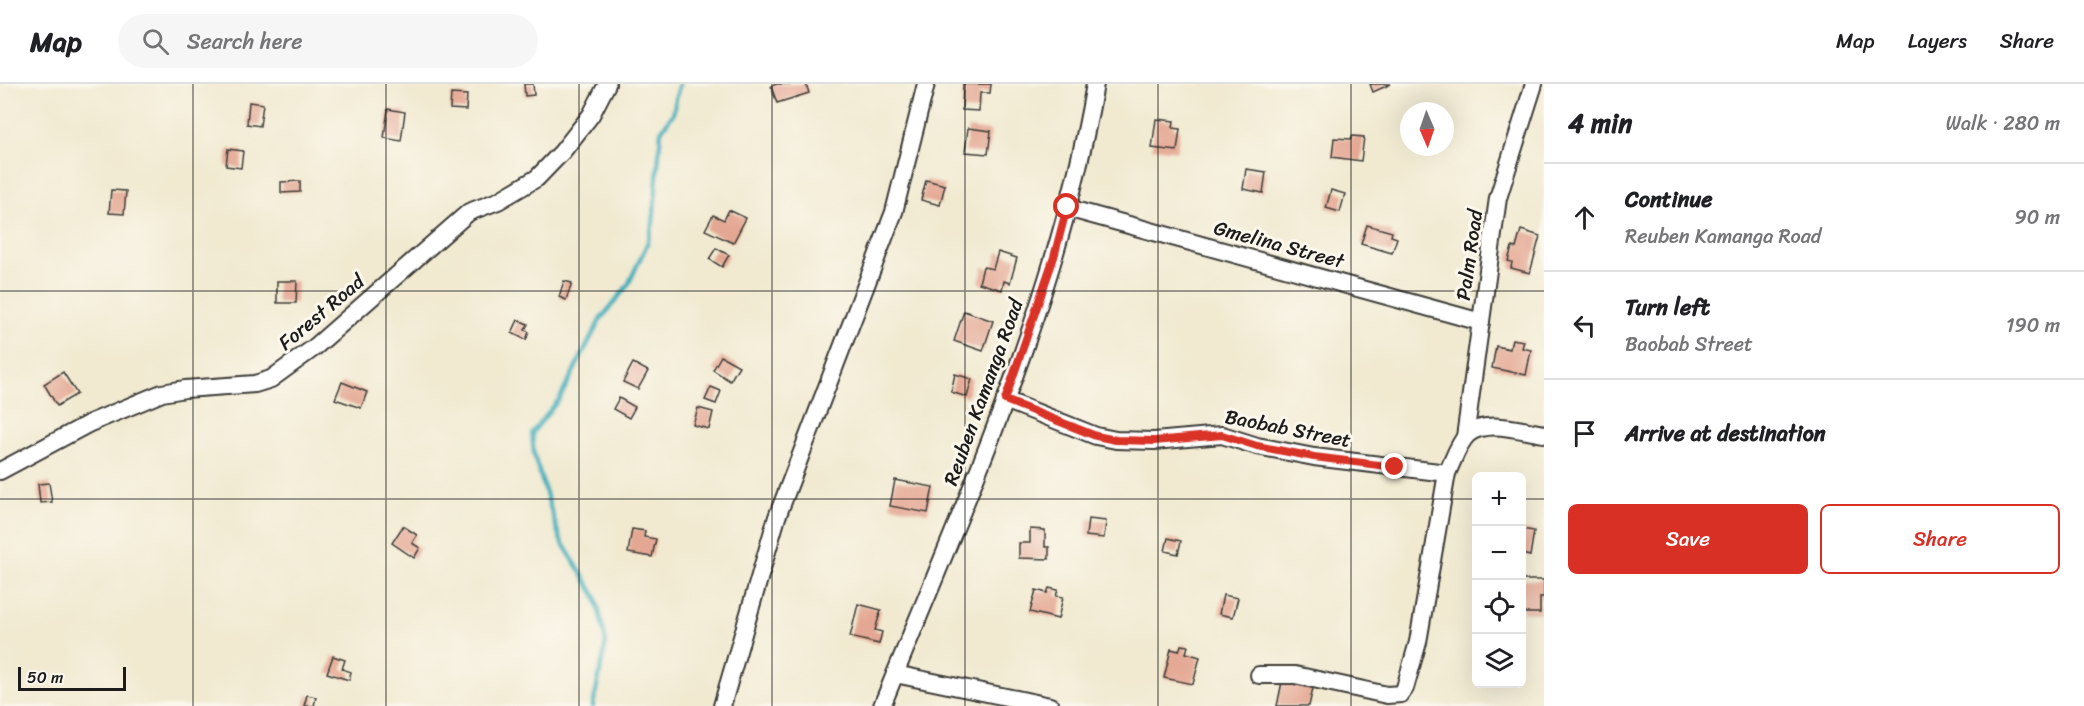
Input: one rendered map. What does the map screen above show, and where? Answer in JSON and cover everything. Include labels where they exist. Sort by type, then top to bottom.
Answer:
[{"type":"street","name":"Forest Road","points":[[0,471],[90,423],[162,393],[185,388],[255,384],[271,379],[315,347],[469,212],[498,201],[537,178],[562,152],[591,115],[607,84]]},
{"type":"street","points":[[722,706],[777,516],[894,212],[926,84]]},
{"type":"street","name":"Reuben Kamanga Road","points":[[882,706],[1005,400],[1054,257],[1090,115],[1095,84]]},
{"type":"street","name":"Palm Road","points":[[1465,437],[1498,198],[1534,84]]},
{"type":"street","name":"Gmelina Street","points":[[1067,207],[1481,322]]},
{"type":"street","name":"Baobab Street","points":[[1005,400],[1096,436],[1116,440],[1154,441],[1222,435],[1257,446],[1314,457],[1447,473]]},
{"type":"street","points":[[1258,675],[1295,675],[1387,695],[1394,701],[1405,688],[1418,642],[1447,473],[1465,437],[1475,429],[1485,426],[1544,434]]},
{"type":"street","points":[[895,674],[1050,706]]},
{"type":"building","points":[[524,84],[533,84],[534,95],[525,96]]},
{"type":"building","points":[[806,84],[809,93],[777,103],[771,86]]},
{"type":"building","points":[[963,84],[991,84],[990,93],[980,93],[979,111],[962,110]]},
{"type":"building","points":[[1370,84],[1391,84],[1373,92]]},
{"type":"building","points":[[451,94],[467,95],[466,110],[450,109]]},
{"type":"building","points":[[249,102],[263,104],[260,126],[247,124]]},
{"type":"building","points":[[388,109],[405,112],[401,141],[384,138]]},
{"type":"building","points":[[1156,119],[1174,121],[1173,128],[1180,129],[1177,151],[1152,148]]},
{"type":"building","points":[[968,128],[991,131],[988,154],[965,152]]},
{"type":"building","points":[[1352,136],[1364,137],[1361,161],[1332,157],[1334,138],[1351,139]]},
{"type":"building","points":[[228,149],[243,151],[241,168],[226,166]]},
{"type":"building","points":[[1246,169],[1266,172],[1263,193],[1243,189]]},
{"type":"building","points":[[926,180],[945,185],[940,205],[921,200]]},
{"type":"building","points":[[300,181],[300,192],[281,193],[281,182]]},
{"type":"building","points":[[111,190],[126,191],[124,214],[109,213]]},
{"type":"building","points":[[1331,190],[1345,194],[1340,212],[1326,208]]},
{"type":"building","points":[[729,210],[746,218],[733,243],[705,230],[713,215],[724,220]]},
{"type":"building","points":[[1367,225],[1392,232],[1391,236],[1397,238],[1392,253],[1361,244]]},
{"type":"building","points":[[1521,230],[1540,236],[1530,273],[1511,268],[1512,262],[1508,261],[1512,247],[1516,248]]},
{"type":"building","points":[[716,248],[729,255],[722,267],[709,259]]},
{"type":"building","points":[[998,252],[1017,258],[1010,283],[1004,281],[1002,290],[979,283],[983,267],[993,269]]},
{"type":"building","points":[[277,281],[297,281],[296,303],[277,303]]},
{"type":"building","points":[[564,281],[572,283],[566,300],[559,297]]},
{"type":"building","points":[[964,311],[993,321],[983,351],[954,341]]},
{"type":"building","points":[[518,320],[528,324],[525,330],[529,332],[526,340],[512,333]]},
{"type":"building","points":[[1512,339],[1524,341],[1522,348],[1531,350],[1526,375],[1492,368],[1496,346],[1510,349]]},
{"type":"building","points":[[721,356],[739,366],[730,381],[713,370]]},
{"type":"building","points":[[633,363],[648,371],[638,389],[623,382]]},
{"type":"building","points":[[63,372],[77,394],[57,406],[44,384]]},
{"type":"building","points":[[955,374],[972,379],[967,397],[951,392]]},
{"type":"building","points":[[342,382],[367,392],[361,408],[335,399]]},
{"type":"building","points":[[711,387],[721,391],[716,404],[705,400]]},
{"type":"building","points":[[619,398],[635,407],[629,418],[613,409]]},
{"type":"building","points":[[698,408],[713,412],[709,429],[693,425]]},
{"type":"building","points":[[895,480],[933,487],[928,513],[890,506]]},
{"type":"building","points":[[49,483],[52,502],[40,503],[38,484]]},
{"type":"building","points":[[1088,519],[1106,521],[1104,538],[1086,536]]},
{"type":"building","points":[[403,526],[417,535],[412,543],[420,548],[414,558],[392,543]]},
{"type":"building","points":[[632,529],[645,531],[644,537],[656,539],[652,557],[628,553]]},
{"type":"building","points":[[1030,529],[1045,530],[1045,547],[1049,547],[1049,559],[1019,558],[1019,543],[1030,543]]},
{"type":"building","points":[[1526,530],[1534,531],[1530,556],[1526,555]]},
{"type":"building","points":[[1168,538],[1181,541],[1178,554],[1165,551]]},
{"type":"building","points":[[1526,580],[1544,580],[1544,597],[1540,597],[1540,613],[1526,613]]},
{"type":"building","points":[[1049,588],[1058,590],[1056,596],[1063,597],[1058,619],[1030,612],[1036,590],[1047,593]]},
{"type":"building","points":[[1223,595],[1238,598],[1233,617],[1219,614]]},
{"type":"building","points":[[858,604],[881,610],[875,630],[882,632],[879,644],[850,637]]},
{"type":"building","points":[[1181,645],[1188,646],[1186,653],[1200,657],[1193,684],[1164,678],[1171,649],[1179,651]]},
{"type":"building","points":[[333,656],[345,660],[342,669],[351,672],[349,680],[327,673]]},
{"type":"building","points":[[1282,682],[1313,688],[1309,706],[1277,706]]},
{"type":"building","points":[[307,695],[316,697],[314,706],[304,706]]},
{"type":"waterway","points":[[593,706],[606,642],[596,597],[560,539],[534,455],[532,433],[560,398],[600,320],[628,285],[647,244],[653,223],[661,131],[673,114],[679,84]]},
{"type":"route","points":[[1067,207],[1054,257],[1005,400],[1096,436],[1116,440],[1154,441],[1222,435],[1257,446],[1314,457],[1395,467]]}]
